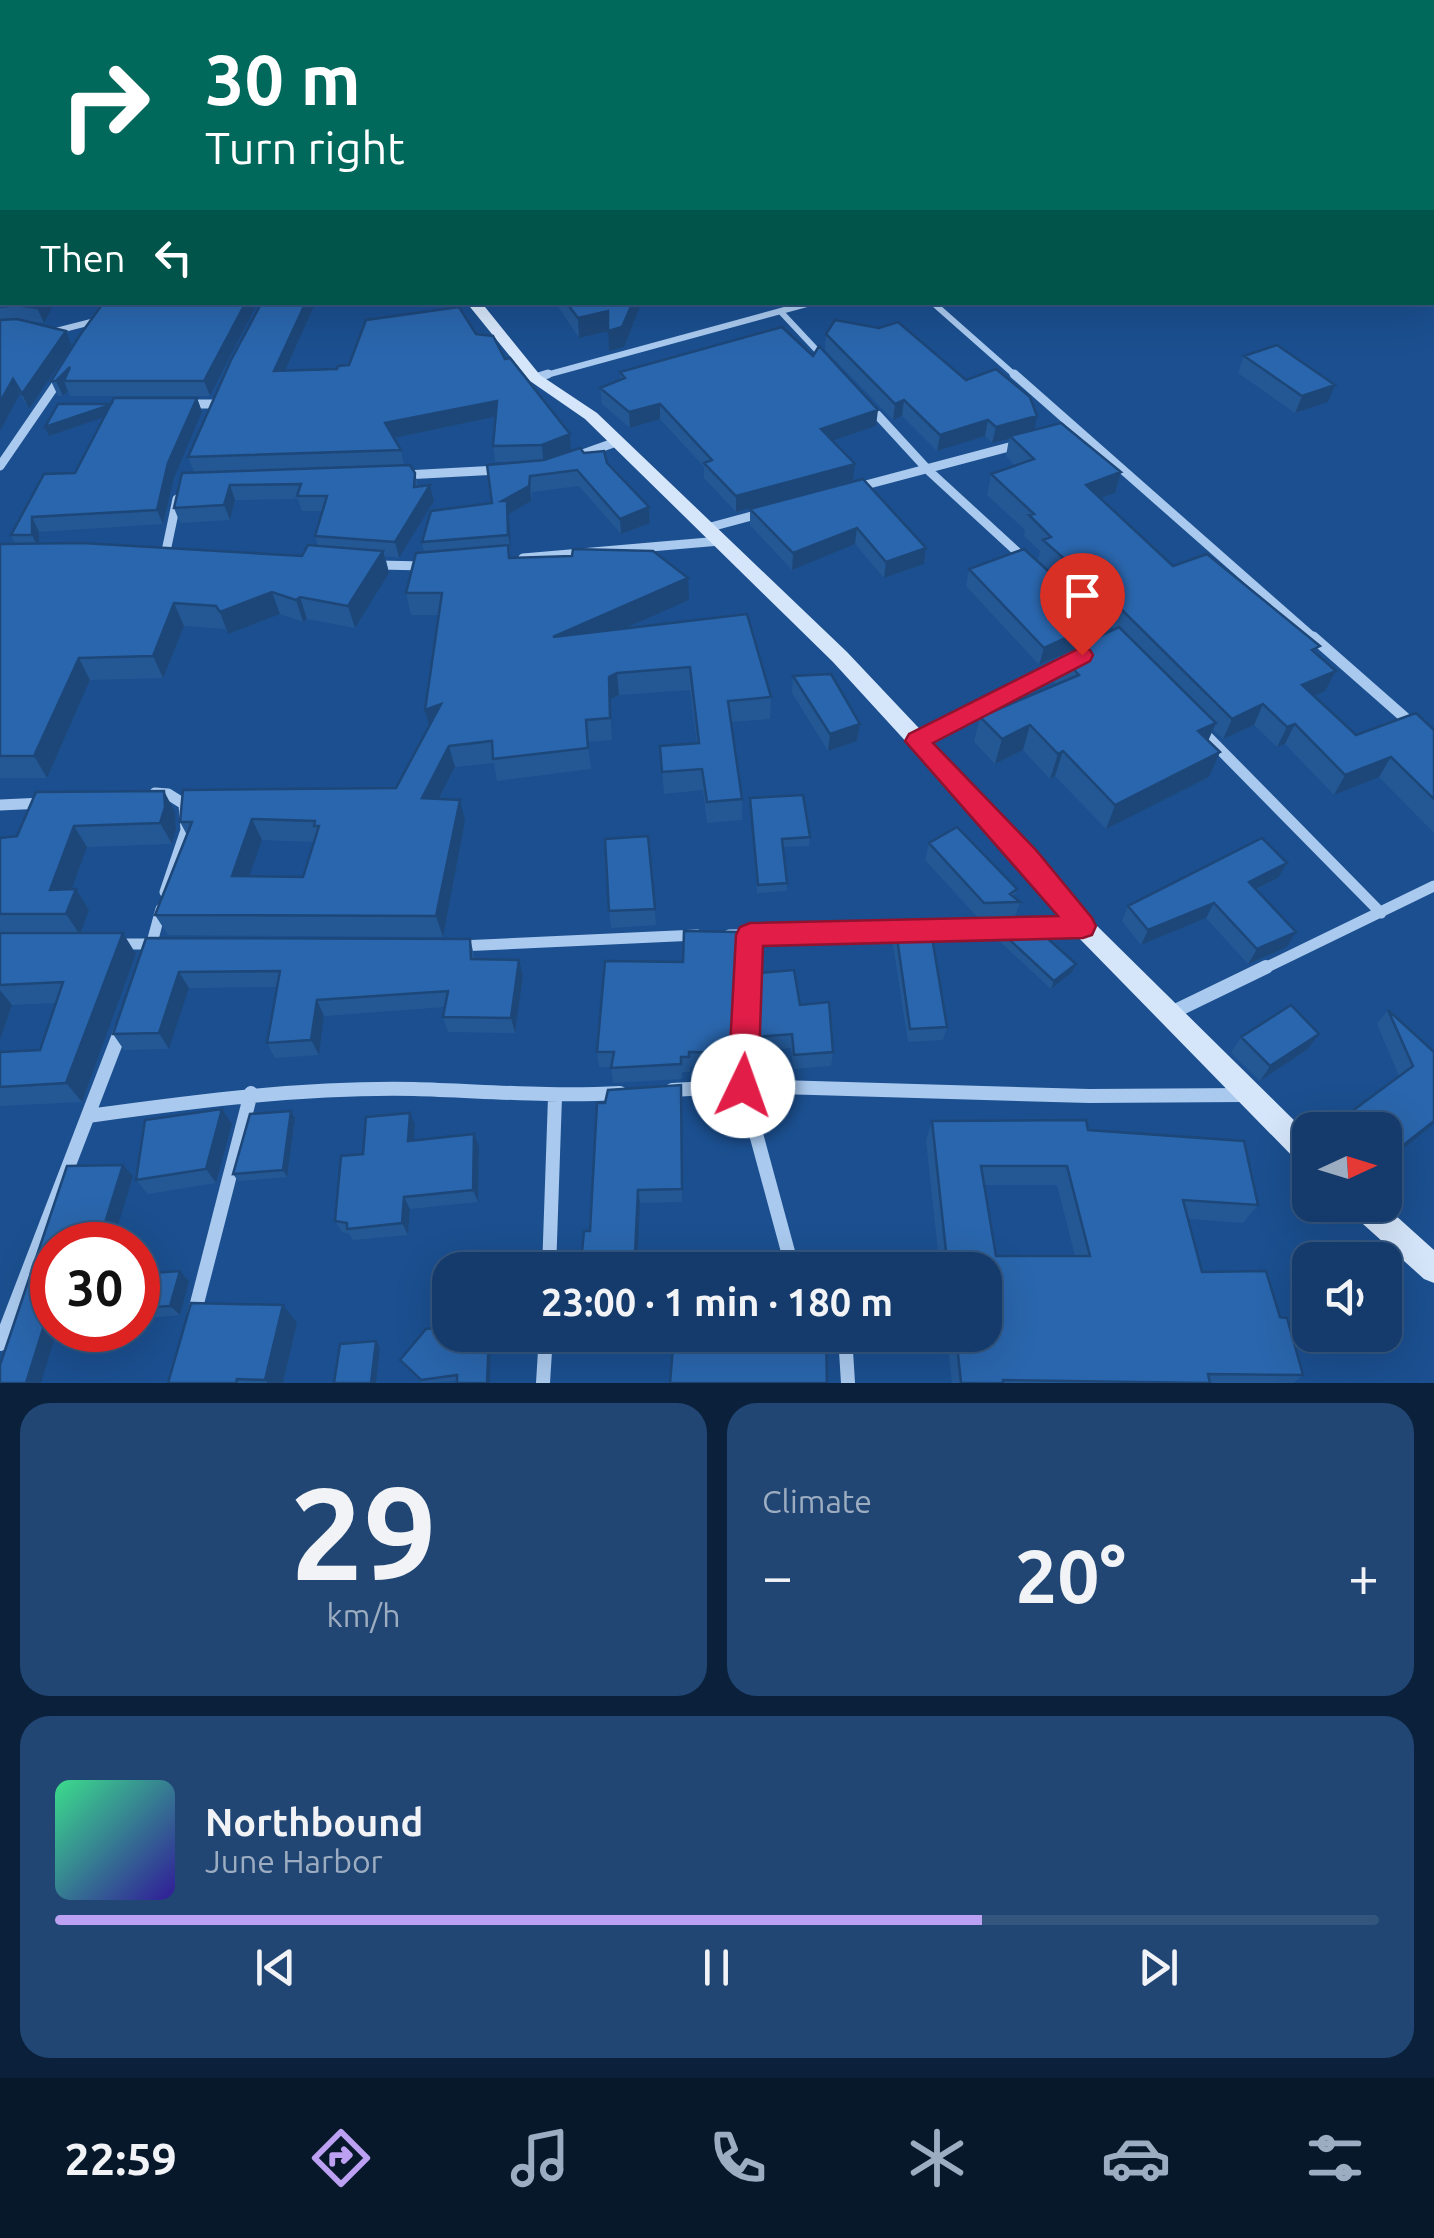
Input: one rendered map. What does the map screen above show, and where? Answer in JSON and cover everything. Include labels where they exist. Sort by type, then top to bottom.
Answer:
[{"type":"main road","points":[[475,305],[535,378],[591,416],[619,441],[840,658],[1027,858],[1083,926],[1292,1138]]},
{"type":"main road","points":[[1382,1222],[1434,1269]]},
{"type":"street","points":[[535,378],[804,305]]},
{"type":"street","points":[[935,305],[1419,730]]},
{"type":"street","points":[[90,332],[107,311]]},
{"type":"street","points":[[781,312],[835,370]]},
{"type":"street","points":[[40,330],[56,332],[100,320]]},
{"type":"street","points":[[0,466],[46,404],[63,373]]},
{"type":"street","points":[[209,415],[222,388]]},
{"type":"street","points":[[862,398],[928,470],[1042,575]]},
{"type":"street","points":[[46,404],[65,404]]},
{"type":"street","points":[[176,404],[213,404]]},
{"type":"street","points":[[1058,434],[1076,429]]},
{"type":"street","points":[[852,489],[1040,439]]},
{"type":"street","points":[[563,461],[619,441]]},
{"type":"street","points":[[391,476],[511,470]]},
{"type":"street","points":[[165,556],[181,481]]},
{"type":"street","points":[[509,560],[714,534],[778,508]]},
{"type":"street","points":[[148,556],[180,554]]},
{"type":"street","points":[[363,564],[435,566]]},
{"type":"street","points":[[917,741],[1082,655]]},
{"type":"street","points":[[1193,722],[1381,912]]},
{"type":"street","points":[[137,792],[168,794],[184,804],[186,830],[146,962]]},
{"type":"street","points":[[0,805],[58,802]]},
{"type":"street","points":[[1169,1014],[1434,886]]},
{"type":"street","points":[[438,946],[666,934],[1083,926]]},
{"type":"street","points":[[750,935],[743,1086],[787,1252]]},
{"type":"street","points":[[114,944],[170,944]]},
{"type":"street","points":[[0,1344],[126,1016]]},
{"type":"street","points":[[649,1091],[743,1086],[1089,1096],[1248,1095]]},
{"type":"street","points":[[88,1116],[251,1093],[412,1088],[555,1097],[630,1092]]},
{"type":"street","points":[[188,1335],[251,1093]]},
{"type":"street","points":[[551,1252],[555,1097]]},
{"type":"street","points":[[543,1383],[545,1352]]},
{"type":"street","points":[[845,1352],[848,1383]]},
{"type":"building","points":[[102,305],[244,305],[204,381],[64,381],[70,367],[51,381]]},
{"type":"building","points":[[260,305],[305,305],[274,371],[337,369],[349,365],[366,320],[459,307],[476,334],[493,336],[505,359],[510,358],[570,434],[542,445],[493,446],[497,401],[385,423],[401,450],[188,457]]},
{"type":"building","points":[[568,305],[632,305],[622,327],[608,331],[608,311],[578,318]]},
{"type":"building","points":[[17,319],[66,331],[22,394],[13,379],[0,402],[0,320]]},
{"type":"building","points":[[835,320],[879,328],[898,322],[966,380],[996,369],[1030,397],[1037,416],[996,427],[988,420],[940,435],[904,400],[895,404],[826,334]]},
{"type":"building","points":[[782,327],[813,356],[819,346],[878,410],[821,429],[855,464],[736,496],[704,463],[712,460],[660,404],[629,412],[600,388],[625,378],[620,372]]},
{"type":"building","points":[[1277,345],[1335,385],[1302,396],[1244,356]]},
{"type":"building","points":[[114,398],[197,398],[168,463],[157,510],[32,517],[32,535],[11,535],[44,474],[75,473]]},
{"type":"building","points":[[58,404],[111,404],[45,427]]},
{"type":"building","points":[[1061,423],[1121,472],[1086,485],[1173,566],[1207,554],[1320,646],[1312,650],[1336,671],[1302,685],[1356,735],[1416,713],[1434,730],[1434,799],[1391,757],[1345,775],[1295,724],[1287,727],[1263,704],[1232,719],[1122,610],[1043,540],[1051,537],[1029,515],[1034,514],[991,474],[1034,459],[1010,436]]},
{"type":"building","points":[[580,448],[584,453],[604,451],[607,463],[649,507],[620,519],[577,470],[530,476],[529,486],[502,501],[507,501],[508,535],[422,542],[431,511],[492,503],[487,465],[544,460]]},
{"type":"building","points":[[410,465],[415,473],[414,487],[430,485],[395,542],[315,536],[327,496],[297,496],[301,484],[230,485],[224,505],[174,508],[182,473]]},
{"type":"building","points":[[863,479],[926,548],[886,562],[857,528],[793,553],[750,509]]},
{"type":"building","points":[[82,543],[302,556],[308,545],[383,551],[348,606],[300,597],[296,600],[272,592],[220,612],[216,606],[174,603],[153,656],[79,658],[34,756],[0,756],[0,544]]},
{"type":"building","points":[[508,545],[509,558],[572,556],[573,549],[653,551],[688,578],[553,637],[747,614],[771,697],[728,701],[742,799],[707,802],[702,769],[662,772],[660,746],[699,743],[690,667],[617,673],[609,677],[610,718],[586,720],[588,748],[493,759],[492,741],[449,746],[422,798],[460,800],[436,916],[155,915],[192,822],[180,822],[183,790],[396,788],[441,704],[425,710],[442,593],[406,593],[416,553]],"holes":[[[252,819],[315,821],[314,826],[319,826],[303,877],[232,876]]]},
{"type":"building","points":[[1024,549],[1103,621],[1044,648],[969,569]]},
{"type":"building","points":[[1119,627],[1216,723],[1198,731],[1220,752],[1115,805],[1063,751],[1058,754],[1030,725],[1002,739],[980,717],[1079,675],[1060,655]]},
{"type":"building","points":[[831,674],[860,724],[830,734],[793,676]]},
{"type":"building","points":[[164,791],[160,823],[74,826],[50,890],[76,889],[66,914],[0,914],[0,838],[17,836],[36,792]]},
{"type":"building","points":[[803,795],[810,837],[782,839],[787,883],[758,885],[750,798]]},
{"type":"building","points":[[957,827],[1017,889],[1010,894],[1020,902],[984,903],[929,843]]},
{"type":"building","points":[[648,836],[655,909],[609,911],[605,839]]},
{"type":"building","points":[[1262,838],[1287,863],[1249,882],[1296,932],[1257,949],[1214,903],[1148,930],[1128,906]]},
{"type":"building","points":[[1037,929],[1076,964],[1054,981],[999,930]]},
{"type":"building","points":[[684,931],[740,932],[734,1053],[689,1052],[689,1057],[681,1057],[681,1064],[611,1068],[614,1052],[597,1052],[605,961],[683,962]]},
{"type":"building","points":[[896,931],[931,931],[947,1027],[910,1029]]},
{"type":"building","points":[[0,933],[123,933],[66,1083],[0,1087],[0,1052],[40,1050],[63,982],[0,985]]},
{"type":"building","points":[[146,938],[470,939],[471,959],[519,960],[511,1018],[443,1017],[448,991],[317,1000],[311,1040],[267,1043],[280,971],[179,972],[159,1033],[113,1034]]},
{"type":"building","points":[[794,970],[800,1005],[829,1002],[833,1052],[794,1055],[792,1034],[756,1037],[759,973]]},
{"type":"building","points":[[1291,1005],[1319,1034],[1270,1066],[1241,1037]]},
{"type":"building","points":[[1388,1010],[1434,1052],[1434,1121],[1402,1146],[1402,1112],[1355,1109],[1413,1066]]},
{"type":"building","points":[[681,1085],[682,1189],[638,1190],[635,1252],[582,1252],[584,1231],[590,1231],[597,1103],[605,1103],[608,1090]]},
{"type":"building","points":[[222,1109],[206,1169],[136,1180],[145,1120]]},
{"type":"building","points":[[291,1111],[283,1170],[233,1174],[250,1114]]},
{"type":"building","points":[[410,1113],[408,1141],[474,1134],[473,1190],[404,1197],[402,1223],[347,1229],[347,1223],[335,1221],[341,1156],[363,1154],[366,1117]]},
{"type":"building","points":[[1086,1120],[1088,1130],[1244,1141],[1258,1205],[1183,1200],[1202,1272],[1266,1271],[1280,1317],[1287,1318],[1292,1352],[1297,1352],[1303,1375],[1208,1374],[1210,1383],[961,1383],[958,1352],[1002,1352],[1002,1256],[1090,1256],[1067,1166],[981,1166],[995,1252],[946,1252],[932,1121]]},
{"type":"building","points":[[123,1165],[105,1222],[48,1222],[67,1166]]},
{"type":"building","points":[[180,1271],[170,1306],[160,1307],[160,1272]]},
{"type":"building","points":[[30,1276],[30,1352],[36,1352],[26,1383],[0,1383],[0,1365]]},
{"type":"building","points":[[191,1303],[283,1305],[265,1380],[168,1383]]},
{"type":"building","points":[[432,1328],[432,1352],[488,1352],[487,1383],[457,1383],[457,1375],[421,1380],[400,1360],[426,1329]]},
{"type":"building","points":[[376,1341],[371,1383],[334,1383],[340,1344]]},
{"type":"building","points":[[673,1352],[826,1352],[827,1383],[670,1383]]},
{"type":"route","points":[[743,1086],[750,935],[897,928],[1083,926],[1027,858],[917,741],[1082,655]]}]
